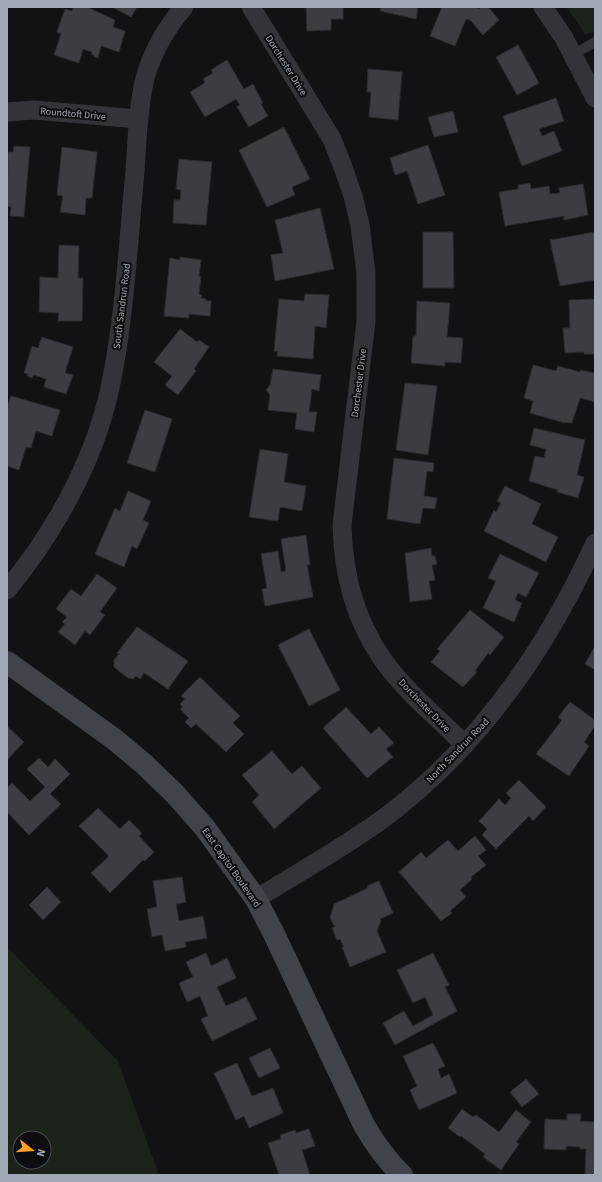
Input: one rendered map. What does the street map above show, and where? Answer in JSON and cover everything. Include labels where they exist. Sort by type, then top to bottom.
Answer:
[{"type":"street","name":"South Sandrun Road","points":[[7,590],[26,567],[65,506],[92,446],[106,403],[110,389],[122,310],[139,119],[145,78],[168,29],[184,7]]},
{"type":"street","name":"Dorchester Drive","points":[[251,7],[332,138],[344,166],[360,225],[366,273],[366,321],[342,525],[343,546],[350,588],[363,626],[383,660],[411,693],[465,745]]},
{"type":"street","points":[[543,7],[552,18],[564,38],[595,98]]},
{"type":"street","name":"Roundtoft Drive","points":[[7,112],[34,110],[139,119]]},
{"type":"street","name":"North Sandrun Road","points":[[256,899],[355,838],[384,817],[429,781],[465,745],[491,715],[539,649],[560,614],[595,543]]},
{"type":"street","name":"East Capitol Boulevard","points":[[7,662],[114,739],[176,794],[205,828],[256,899],[364,1125],[377,1147],[402,1175]]},
{"type":"lane","points":[[573,55],[595,42]]},
{"type":"shaded area","points":[[566,7],[595,7],[595,31],[586,35]]},
{"type":"shaded area","points":[[7,947],[118,1061],[159,1175],[7,1175]]},
{"type":"building","points":[[73,7],[87,7],[115,20],[113,27],[125,31],[119,52],[101,46],[98,58],[91,54],[92,52],[83,49],[79,63],[54,55],[61,34],[57,32],[65,9],[72,11]]},
{"type":"building","points":[[112,7],[137,7],[131,17]]},
{"type":"building","points":[[306,7],[343,7],[343,19],[331,19],[331,30],[307,31]]},
{"type":"building","points":[[381,7],[418,7],[416,19],[380,11]]},
{"type":"building","points":[[442,7],[475,7],[479,9],[481,7],[488,7],[499,20],[483,35],[470,20],[466,19],[455,46],[430,36]]},
{"type":"building","points":[[518,45],[539,83],[517,95],[496,57]]},
{"type":"building","points":[[227,60],[244,89],[253,84],[263,103],[261,104],[268,116],[249,127],[237,107],[240,105],[236,99],[205,117],[190,92],[205,83],[203,79],[213,73],[211,70]]},
{"type":"building","points":[[368,69],[402,72],[398,120],[369,117],[371,92],[367,92]]},
{"type":"building","points":[[556,98],[564,121],[539,129],[542,136],[554,131],[562,151],[522,166],[503,116]]},
{"type":"building","points":[[453,111],[458,132],[434,137],[428,117]]},
{"type":"building","points":[[284,127],[310,179],[292,187],[295,195],[267,207],[239,150]]},
{"type":"building","points":[[428,145],[445,195],[418,204],[407,171],[395,175],[390,158]]},
{"type":"building","points":[[14,146],[30,147],[24,217],[10,216],[11,207],[7,206],[8,152],[13,152]]},
{"type":"building","points":[[62,147],[97,152],[92,198],[86,198],[85,215],[60,212],[63,196],[57,195]]},
{"type":"building","points":[[179,159],[212,162],[206,225],[173,223],[174,200],[180,200],[181,190],[176,189]]},
{"type":"building","points":[[530,183],[531,189],[549,186],[550,194],[560,193],[559,188],[583,184],[588,215],[564,220],[564,216],[505,226],[499,192],[518,189],[518,185]]},
{"type":"building","points":[[320,208],[334,269],[275,281],[271,255],[283,253],[275,220]]},
{"type":"building","points":[[423,232],[453,232],[454,288],[423,288]]},
{"type":"building","points":[[595,232],[595,280],[560,286],[550,240]]},
{"type":"building","points":[[59,245],[79,246],[78,278],[83,278],[82,321],[58,321],[59,313],[39,312],[40,277],[58,278]]},
{"type":"building","points":[[180,257],[201,260],[199,294],[202,295],[201,298],[206,299],[206,301],[211,301],[210,316],[189,314],[189,318],[164,316],[170,258],[180,260]]},
{"type":"building","points":[[305,294],[329,295],[326,328],[315,326],[313,359],[277,356],[278,351],[274,351],[279,299],[304,301]]},
{"type":"building","points":[[595,299],[595,354],[584,354],[584,352],[565,353],[563,328],[570,328],[569,300]]},
{"type":"building","points":[[417,301],[450,303],[447,337],[463,338],[461,363],[445,362],[445,366],[411,363],[413,336],[416,336]]},
{"type":"building","points":[[180,329],[197,342],[199,340],[209,347],[194,369],[196,371],[178,395],[165,385],[172,376],[154,362]]},
{"type":"building","points":[[42,337],[73,347],[65,373],[73,375],[66,394],[44,387],[46,379],[34,375],[32,378],[27,376],[28,374],[24,373],[32,346],[38,348]]},
{"type":"building","points":[[533,365],[556,371],[558,366],[580,372],[580,370],[595,373],[595,402],[580,398],[572,423],[565,423],[530,413],[533,401],[524,398]]},
{"type":"building","points":[[273,369],[321,375],[319,391],[312,389],[309,412],[317,412],[314,432],[295,429],[297,413],[268,410],[270,395],[266,390],[270,385]]},
{"type":"building","points":[[405,383],[437,386],[428,455],[396,450]]},
{"type":"building","points":[[11,396],[60,410],[52,436],[36,431],[31,448],[26,447],[19,470],[7,466],[7,408]]},
{"type":"building","points":[[145,410],[172,419],[155,472],[127,463]]},
{"type":"building","points":[[534,428],[585,440],[577,475],[584,477],[578,498],[557,492],[558,490],[529,481],[535,456],[544,458],[546,449],[530,445]]},
{"type":"building","points":[[260,449],[288,454],[284,482],[306,486],[302,511],[280,507],[278,521],[249,517]]},
{"type":"building","points":[[394,458],[434,463],[433,472],[427,471],[424,496],[437,498],[435,509],[423,508],[420,524],[387,519]]},
{"type":"building","points":[[505,486],[541,504],[532,524],[558,537],[546,562],[484,531],[494,510],[496,512],[501,503],[497,501]]},
{"type":"building","points":[[128,491],[151,501],[143,520],[149,523],[137,549],[132,546],[124,567],[95,554],[115,508],[120,511]]},
{"type":"building","points":[[306,535],[310,565],[307,565],[313,597],[265,606],[262,589],[267,588],[261,554],[278,551],[281,572],[286,571],[281,539]]},
{"type":"building","points":[[431,548],[432,556],[435,556],[437,564],[432,565],[435,580],[429,581],[432,599],[410,602],[405,553]]},
{"type":"building","points":[[500,554],[539,573],[526,597],[518,593],[515,600],[522,603],[514,622],[483,608],[496,581],[488,578]]},
{"type":"building","points":[[97,574],[117,588],[100,612],[105,615],[90,635],[85,631],[75,645],[58,632],[65,624],[62,622],[67,617],[56,609],[71,589],[81,596]]},
{"type":"building","points":[[470,610],[504,637],[490,655],[488,653],[475,671],[477,672],[463,687],[431,662],[440,651],[437,649]]},
{"type":"building","points":[[137,627],[188,661],[168,689],[144,673],[140,679],[136,676],[133,679],[128,678],[114,667],[114,660],[119,654],[117,653]]},
{"type":"building","points":[[309,629],[340,690],[309,706],[278,645]]},
{"type":"building","points":[[595,646],[595,670],[585,664]]},
{"type":"building","points":[[200,677],[240,716],[233,723],[244,734],[226,752],[196,724],[191,728],[185,722],[189,718],[180,709],[183,707],[180,704],[185,699],[181,696]]},
{"type":"building","points":[[570,702],[595,720],[595,726],[584,742],[589,746],[569,776],[536,754],[562,720],[558,717]]},
{"type":"building","points":[[346,707],[371,734],[379,727],[394,743],[386,749],[393,757],[367,778],[323,728]]},
{"type":"building","points":[[8,727],[24,742],[7,760],[7,729]]},
{"type":"building","points":[[272,751],[292,774],[302,766],[321,788],[274,829],[252,802],[259,795],[242,775]]},
{"type":"building","points":[[39,758],[48,767],[55,759],[70,774],[50,794],[61,804],[29,835],[7,812],[7,788],[12,783],[30,801],[45,787],[27,769]]},
{"type":"building","points":[[519,780],[546,807],[533,821],[529,816],[496,849],[482,835],[487,829],[479,821],[499,799],[505,805],[511,798],[506,793]]},
{"type":"building","points":[[98,808],[120,829],[129,820],[142,833],[139,836],[154,852],[145,861],[143,860],[110,893],[91,873],[109,856],[79,826]]},
{"type":"building","points":[[475,836],[486,850],[478,856],[486,865],[471,877],[472,879],[460,890],[466,897],[450,911],[452,913],[441,921],[399,872],[421,852],[426,858],[448,840],[458,851]]},
{"type":"building","points":[[182,877],[186,902],[176,904],[179,921],[203,916],[207,938],[185,942],[186,947],[165,951],[162,935],[152,937],[147,909],[157,907],[153,881]]},
{"type":"building","points":[[379,881],[393,913],[380,919],[381,920],[377,931],[386,952],[350,967],[342,947],[344,947],[340,939],[337,940],[332,928],[335,927],[330,918],[334,904],[368,888],[367,886]]},
{"type":"building","points":[[47,887],[61,902],[43,920],[29,905]]},
{"type":"building","points":[[206,953],[211,966],[227,958],[236,978],[217,987],[226,1006],[246,997],[257,1019],[212,1041],[201,1019],[208,1016],[200,996],[187,1002],[179,983],[193,977],[186,962]]},
{"type":"building","points":[[433,953],[449,985],[445,987],[457,1011],[395,1045],[383,1023],[404,1011],[413,1026],[433,1015],[425,997],[413,1003],[397,970]]},
{"type":"building","points":[[433,1043],[445,1066],[438,1069],[441,1078],[449,1074],[457,1093],[419,1110],[410,1090],[417,1086],[403,1056]]},
{"type":"building","points":[[270,1048],[280,1068],[259,1078],[249,1058]]},
{"type":"building","points":[[237,1063],[252,1096],[273,1088],[283,1113],[249,1128],[244,1116],[236,1120],[214,1073]]},
{"type":"building","points":[[526,1079],[539,1094],[522,1107],[510,1092]]},
{"type":"building","points":[[462,1109],[473,1117],[476,1115],[499,1132],[516,1110],[531,1122],[516,1142],[519,1144],[501,1170],[483,1157],[485,1154],[448,1128]]},
{"type":"building","points":[[567,1114],[581,1114],[580,1121],[595,1122],[595,1175],[585,1175],[586,1149],[566,1146],[566,1150],[544,1149],[545,1119],[567,1120]]},
{"type":"building","points":[[309,1129],[315,1146],[302,1150],[310,1175],[279,1175],[268,1143],[281,1139],[280,1135],[295,1130],[296,1133]]}]
